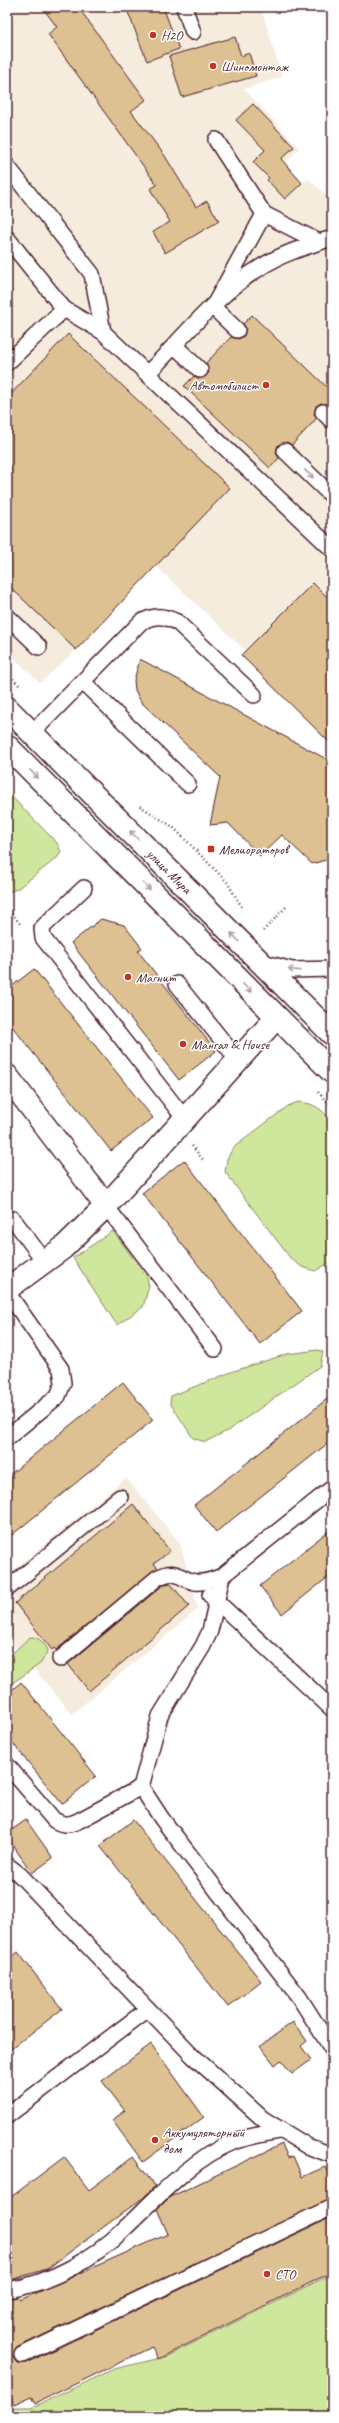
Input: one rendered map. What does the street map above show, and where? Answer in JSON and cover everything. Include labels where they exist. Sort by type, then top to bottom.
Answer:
[{"type":"main road","name":"улица Мира","points":[[7,708],[332,1034]]},
{"type":"main road","name":"улица Мира","points":[[7,746],[276,1018],[332,1072]]},
{"type":"main road","points":[[7,1289],[64,1248],[106,1206],[237,1060],[296,999]]},
{"type":"main road","points":[[7,1076],[106,1206]]},
{"type":"lane","points":[[184,7],[193,32]]},
{"type":"lane","points":[[216,140],[264,214],[328,243]]},
{"type":"lane","points":[[7,166],[92,274],[103,332]]},
{"type":"lane","points":[[213,307],[264,214]]},
{"type":"lane","points":[[7,238],[64,309],[103,332],[332,549]]},
{"type":"lane","points":[[147,374],[235,286],[261,267],[288,253],[328,243]]},
{"type":"lane","points":[[213,307],[237,330]]},
{"type":"lane","points":[[7,363],[64,309]]},
{"type":"lane","points":[[175,346],[200,370]]},
{"type":"lane","points":[[285,451],[332,496]]},
{"type":"lane","points":[[7,616],[39,647]]},
{"type":"lane","points":[[32,733],[141,622],[153,616],[163,616],[177,622],[254,695]]},
{"type":"lane","points":[[82,682],[188,784]]},
{"type":"lane","points":[[84,888],[42,928],[44,938],[185,1119]]},
{"type":"lane","points":[[258,961],[292,970],[332,969]]},
{"type":"lane","points":[[176,984],[237,1060]]},
{"type":"lane","points":[[106,1206],[215,1349]]},
{"type":"lane","points":[[13,1219],[45,1262]]},
{"type":"lane","points":[[7,1292],[62,1369],[63,1383],[58,1396],[7,1438]]},
{"type":"lane","points":[[194,1582],[208,1582],[222,1576],[332,1488]]},
{"type":"lane","points":[[7,1589],[120,1497]]},
{"type":"lane","points":[[60,1659],[157,1578],[165,1574],[175,1574],[194,1582],[217,1601],[332,1709]]},
{"type":"lane","points":[[7,1765],[54,1820],[61,1825],[70,1824],[80,1820],[141,1787],[160,1716],[203,1646],[210,1630],[222,1576]]},
{"type":"lane","points":[[141,1787],[162,1819],[328,2033],[332,2050]]},
{"type":"lane","points":[[7,1865],[20,1875],[198,2060],[263,2119],[280,2131],[307,2146],[332,2155]]},
{"type":"lane","points":[[7,2116],[148,2009]]},
{"type":"lane","points":[[7,2290],[46,2280],[88,2256],[124,2230],[144,2208],[189,2169],[215,2152],[253,2136],[280,2131]]},
{"type":"lane","points":[[22,2355],[332,2208]]},
{"type":"path","points":[[7,673],[23,690]]},
{"type":"path","points":[[133,802],[173,828],[227,882],[245,911]]},
{"type":"path","points":[[259,925],[269,935]]},
{"type":"shaded area","points":[[7,7],[261,7],[282,77],[244,89],[299,148],[285,164],[302,183],[308,179],[332,200],[332,745],[241,655],[245,650],[156,566],[76,650],[40,683],[7,651]]},
{"type":"shaded area","points":[[126,1478],[180,1543],[198,1609],[72,1714],[7,1636],[7,1575]]},
{"type":"green space","points":[[7,792],[57,843],[61,852],[57,858],[17,889],[8,892]]},
{"type":"green space","points":[[298,1102],[317,1107],[332,1121],[332,1261],[315,1271],[302,1267],[291,1259],[225,1172],[227,1159],[233,1148],[288,1106]]},
{"type":"green space","points":[[113,1231],[147,1277],[149,1286],[143,1307],[117,1325],[73,1258]]},
{"type":"green space","points":[[318,1350],[323,1352],[320,1366],[229,1430],[205,1442],[193,1438],[170,1403],[171,1396],[234,1371],[287,1354]]},
{"type":"green space","points":[[30,1637],[41,1640],[48,1650],[41,1663],[7,1687],[7,1658]]},
{"type":"green space","points":[[332,2274],[332,2416],[7,2416],[7,2407],[30,2407],[40,2404],[114,2369],[165,2357]]},
{"type":"building","points":[[42,7],[78,7],[146,100],[131,111],[165,156],[196,207],[207,201],[219,221],[165,253],[153,232],[170,222],[150,189],[157,185],[48,34],[57,27]]},
{"type":"building","name":"H2O","points":[[126,7],[163,7],[179,49],[147,61]]},
{"type":"building","name":"Шиномонтаж","points":[[235,37],[241,56],[249,53],[256,76],[182,97],[169,56]]},
{"type":"building","points":[[253,104],[294,147],[281,159],[302,183],[285,199],[267,180],[269,178],[253,162],[265,150],[236,120]]},
{"type":"building","points":[[252,315],[332,392],[332,402],[329,405],[321,403],[316,406],[314,414],[317,418],[292,445],[287,442],[278,445],[276,453],[279,458],[270,468],[184,386],[194,376],[198,379],[206,376],[209,372],[206,363],[231,337],[239,339],[244,336],[246,328],[243,324]]},
{"type":"building","points":[[68,334],[230,488],[76,650],[7,584],[7,398]]},
{"type":"building","points":[[313,583],[332,602],[332,745],[241,655]]},
{"type":"building","points":[[140,659],[332,762],[332,858],[312,864],[282,835],[260,856],[228,823],[210,825],[220,777],[141,702],[135,690],[134,680]]},
{"type":"building","points":[[101,919],[124,925],[142,948],[138,951],[216,1051],[179,1080],[71,943]]},
{"type":"building","points":[[34,969],[153,1118],[111,1151],[7,1020],[7,990]]},
{"type":"building","points":[[184,1160],[302,1311],[260,1344],[142,1193]]},
{"type":"building","points":[[123,1382],[153,1420],[7,1539],[7,1477]]},
{"type":"building","points":[[332,1395],[332,1440],[216,1532],[194,1505]]},
{"type":"building","points":[[133,1504],[170,1551],[154,1564],[158,1568],[56,1650],[54,1648],[52,1650],[15,1603]]},
{"type":"building","points":[[332,1528],[332,1574],[282,1614],[260,1586]]},
{"type":"building","points":[[170,1583],[189,1606],[89,1691],[68,1664],[162,1586]]},
{"type":"building","points":[[21,1682],[96,1776],[62,1804],[7,1736],[7,1694]]},
{"type":"building","points":[[26,1820],[53,1858],[32,1873],[7,1837],[7,1833]]},
{"type":"building","points":[[133,1820],[261,1981],[228,2007],[100,1846]]},
{"type":"building","points":[[18,1952],[62,2009],[7,2052],[7,1961]]},
{"type":"building","points":[[293,2022],[307,2041],[301,2046],[311,2060],[292,2074],[281,2060],[275,2065],[260,2046]]},
{"type":"building","points":[[151,2044],[204,2117],[143,2162],[112,2120],[125,2111],[102,2081]]},
{"type":"building","points":[[282,2144],[288,2158],[293,2156],[302,2177],[325,2167],[332,2183],[332,2198],[18,2347],[14,2350],[14,2359],[17,2363],[26,2363],[332,2217],[332,2272],[158,2359],[152,2347],[36,2403],[32,2396],[14,2404],[7,2390],[7,2299],[18,2297],[20,2300],[168,2234],[157,2209],[170,2197]]},
{"type":"building","points":[[64,2157],[89,2190],[133,2157],[155,2186],[144,2197],[47,2269],[7,2281],[7,2200]]},
{"type":"place","name":"H2O","points":[[153,35]]},
{"type":"place","name":"Шиномонтаж","points":[[213,66]]},
{"type":"place","name":"Автомобилист","points":[[266,385]]},
{"type":"place","name":"Мелиораторов","points":[[211,849]]},
{"type":"place","name":"Магнит","points":[[128,977]]},
{"type":"place","name":"Мангал & House","points":[[183,1044]]},
{"type":"place","name":"Аккумуляторный дом","points":[[155,2140]]},
{"type":"place","name":"СТО","points":[[267,2274]]}]
